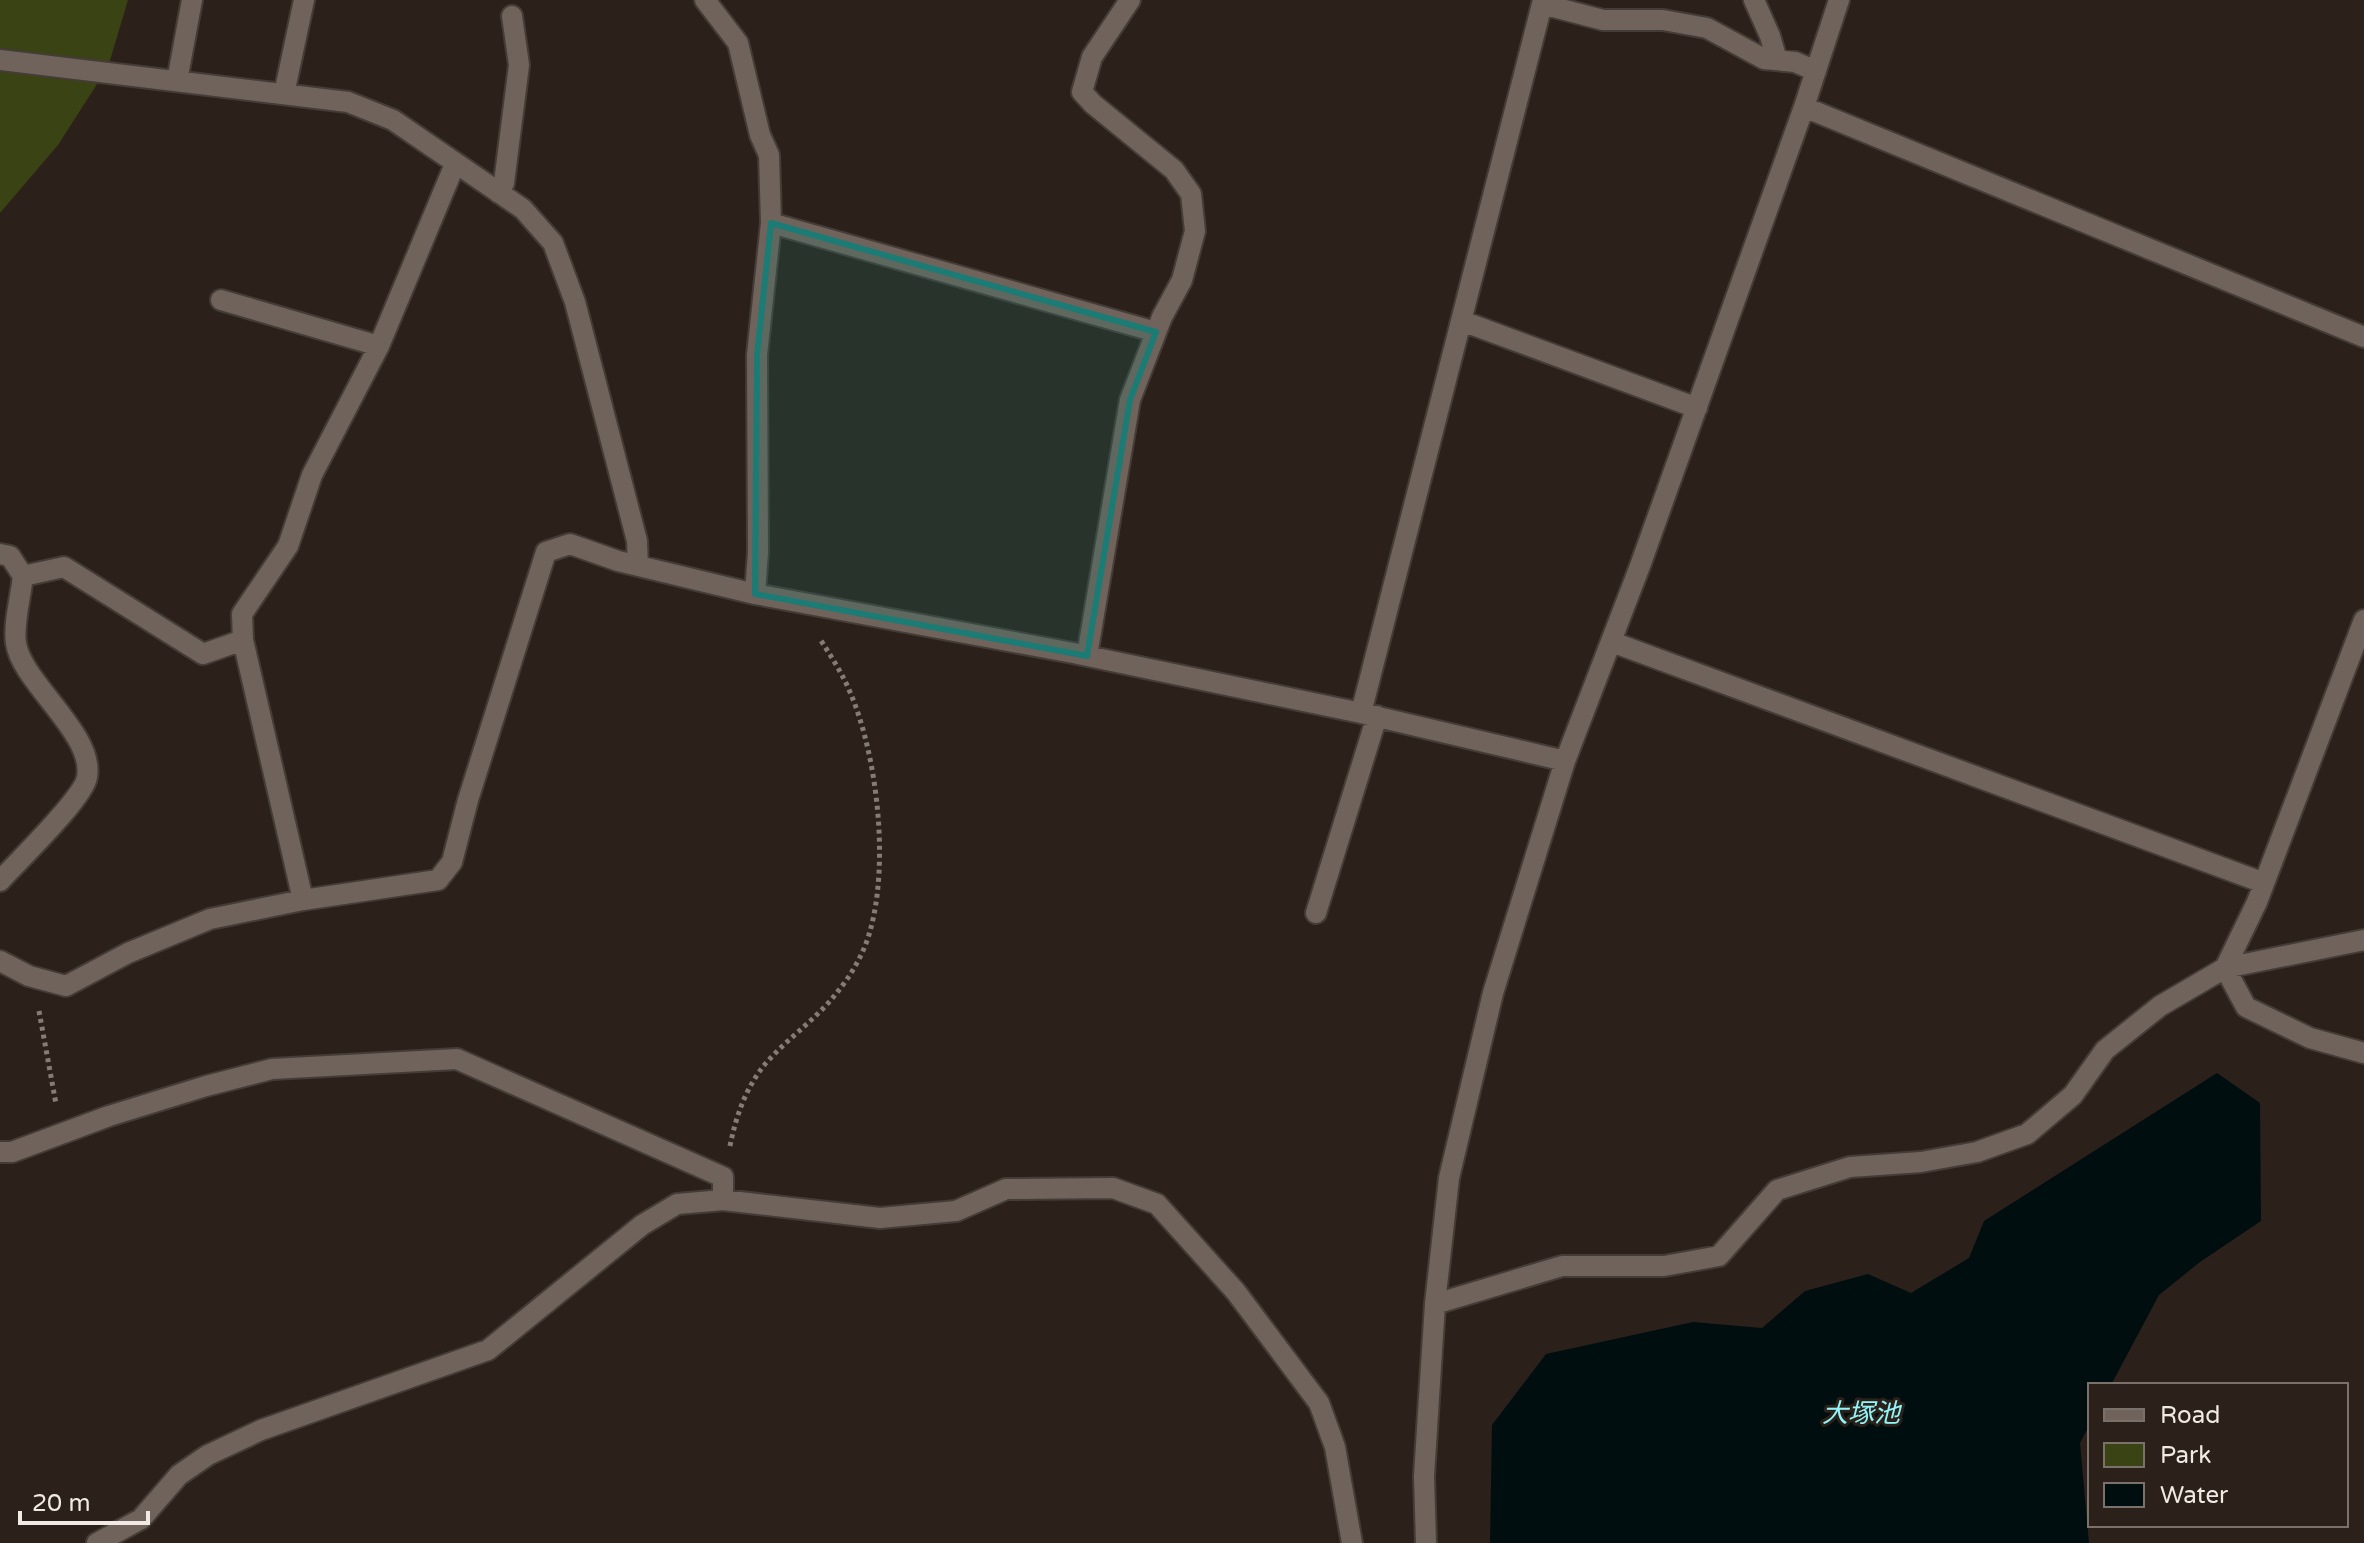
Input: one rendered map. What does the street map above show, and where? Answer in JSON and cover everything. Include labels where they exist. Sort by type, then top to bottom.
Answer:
[{"type":"street","points":[[177,81],[192,0]]},
{"type":"street","points":[[284,94],[304,0]]},
{"type":"street","points":[[705,0],[738,43],[760,135],[769,155],[771,223],[757,355],[758,552],[755,594]]},
{"type":"street","points":[[1087,656],[1130,400],[1156,332],[1182,280],[1195,231],[1191,194],[1174,170],[1082,92],[1092,57],[1130,0]]},
{"type":"street","points":[[1754,0],[1777,60]]},
{"type":"street","points":[[1426,1543],[1424,1476],[1435,1304],[1449,1178],[1493,993],[1565,761],[1697,408],[1839,0]]},
{"type":"street","points":[[1316,913],[1369,715],[1540,2],[1603,20],[1663,20],[1707,28],[1764,59],[1795,62],[1816,71]]},
{"type":"street","points":[[499,193],[504,183],[519,65],[512,16]]},
{"type":"street","points":[[0,60],[348,102],[393,120],[523,209],[553,243],[579,317],[637,541],[638,566]]},
{"type":"street","points":[[1804,107],[2364,337]]},
{"type":"street","points":[[303,900],[243,640],[242,614],[288,546],[312,475],[379,346],[455,164]]},
{"type":"street","points":[[771,223],[1156,332]]},
{"type":"street","points":[[221,300],[379,346]]},
{"type":"street","points":[[1462,321],[1697,408]]},
{"type":"street","points":[[0,961],[29,976],[66,986],[128,953],[210,919],[303,900],[438,880],[452,862],[472,785],[546,552],[570,544],[638,566],[755,594],[1087,656],[1369,715],[1565,761]]},
{"type":"street","points":[[0,554],[10,556],[23,576],[15,642],[18,651],[83,750],[88,777],[79,795],[0,881]]},
{"type":"street","points":[[23,576],[64,567],[203,654],[243,640]]},
{"type":"street","points":[[2225,968],[2264,883],[2364,620]]},
{"type":"street","points":[[1612,642],[2264,883]]},
{"type":"street","points":[[1435,1304],[1562,1266],[1664,1266],[1719,1256],[1777,1190],[1850,1167],[1921,1162],[1977,1152],[2027,1134],[2073,1095],[2105,1050],[2160,1006],[2225,968],[2364,940]]},
{"type":"street","points":[[2225,968],[2246,1007],[2310,1038],[2364,1053]]},
{"type":"street","points":[[0,1152],[12,1152],[206,1086],[272,1069],[457,1059],[723,1177],[723,1200]]},
{"type":"street","points":[[97,1543],[141,1519],[179,1475],[208,1455],[261,1430],[488,1350],[642,1225],[677,1204],[723,1200],[880,1218],[956,1211],[1006,1189],[1113,1188],[1157,1204],[1236,1292],[1319,1403],[1335,1447],[1352,1543]]},
{"type":"path","points":[[723,1177],[735,1119],[753,1081],[767,1062],[834,996],[853,970],[870,933],[878,893],[878,798],[861,721],[845,681],[801,603]]},
{"type":"path","points":[[29,976],[43,1024],[61,1134]]},
{"type":"highlighted area","points":[[771,223],[1156,332],[1130,400],[1087,656],[755,594],[757,355]]},
{"type":"green space","points":[[0,0],[128,0],[108,67],[58,145],[0,213]]},
{"type":"water","name":"大塚池","points":[[2217,1073],[2260,1103],[2261,1221],[2200,1262],[2159,1295],[2112,1383],[2088,1383],[2088,1428],[2080,1443],[2089,1543],[1490,1543],[1492,1425],[1546,1354],[1693,1322],[1762,1328],[1805,1291],[1868,1274],[1911,1293],[1969,1258],[1984,1221]]}]
